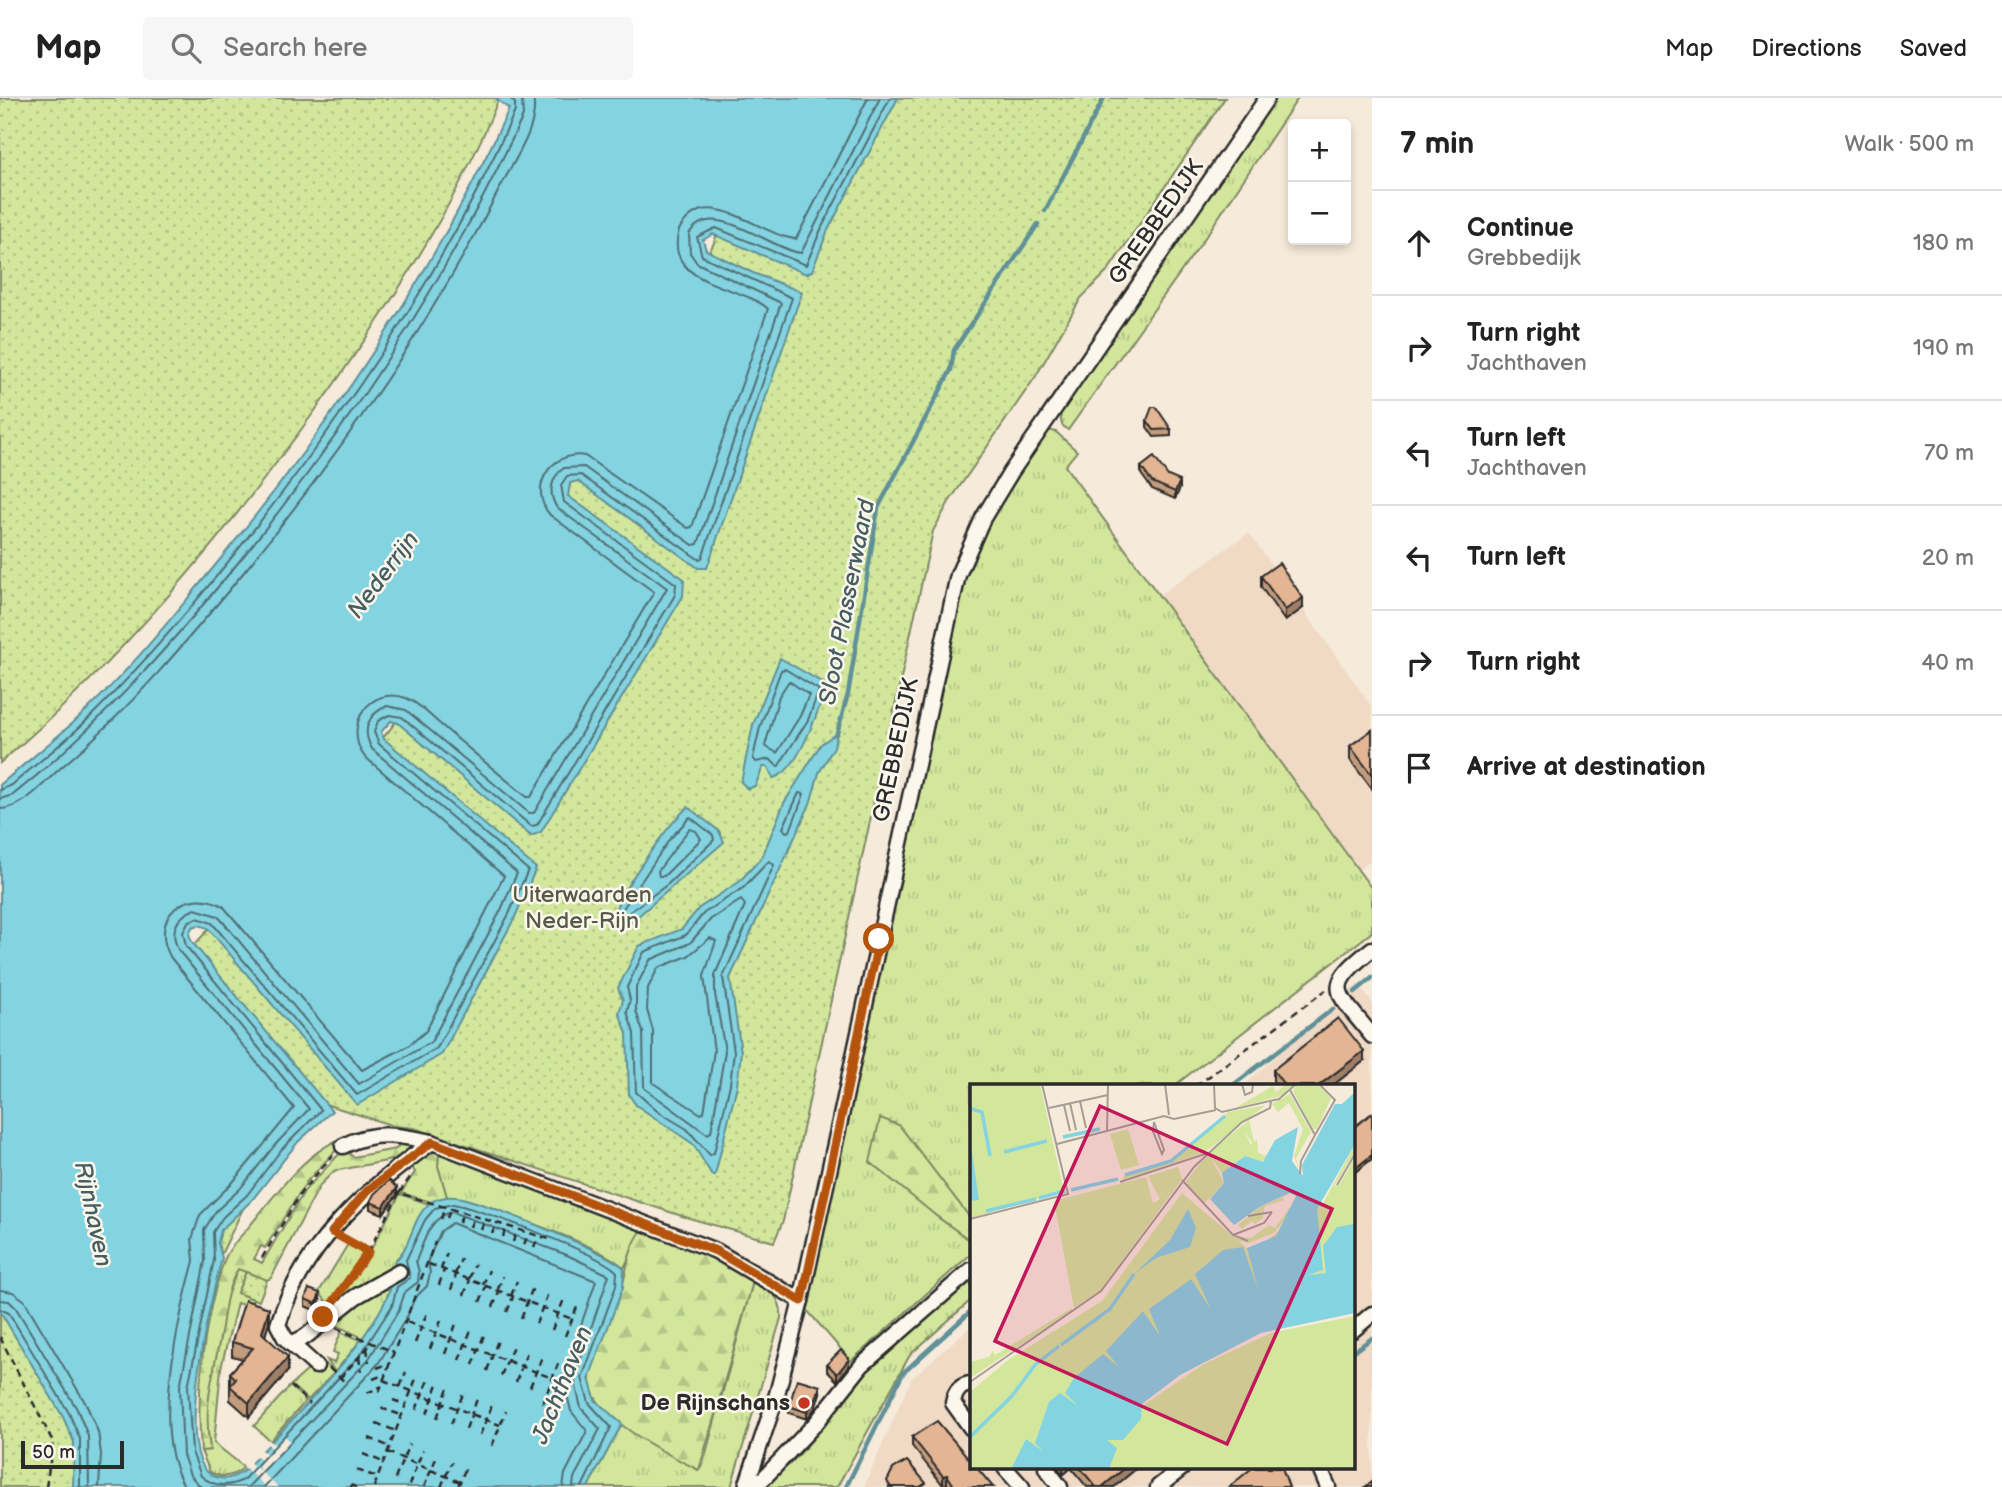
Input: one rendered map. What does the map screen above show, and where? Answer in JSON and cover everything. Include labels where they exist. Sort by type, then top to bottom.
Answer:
[{"type":"street","name":"GREBBEDIJK","points":[[746,1485],[776,1394],[802,1301],[958,575],[984,518],[1011,472],[1267,98]]},
{"type":"street","points":[[1372,949],[1345,970],[1339,984],[1341,996],[1372,1036]]},
{"type":"street","points":[[343,1146],[365,1136],[388,1133],[432,1142],[716,1251],[802,1301]]},
{"type":"street","points":[[321,1366],[291,1344],[278,1325],[283,1308],[305,1268],[368,1190],[432,1142]]},
{"type":"street","points":[[746,1485],[769,1473],[862,1365],[970,1271]]},
{"type":"street","points":[[291,1344],[305,1337],[355,1297],[399,1272]]},
{"type":"street","points":[[1354,1329],[1372,1314]]},
{"type":"street","points":[[970,1384],[961,1387],[955,1393],[953,1403],[970,1427]]},
{"type":"street","points":[[1007,1470],[1021,1487]]},
{"type":"street","points":[[1047,1470],[1060,1487]]},
{"type":"street","points":[[1158,1487],[1179,1470]]},
{"type":"street","points":[[1321,1470],[1328,1487]]},
{"type":"path","points":[[1199,1084],[1319,993],[1339,984]]},
{"type":"path","points":[[262,1258],[302,1191],[343,1146]]},
{"type":"path","points":[[338,1294],[368,1252],[399,1193],[444,1209],[451,1208],[549,1239]]},
{"type":"path","points":[[447,1218],[451,1208]]},
{"type":"path","points":[[441,1219],[444,1209]]},
{"type":"path","points":[[459,1223],[463,1212]]},
{"type":"path","points":[[470,1227],[474,1216]]},
{"type":"path","points":[[481,1230],[485,1219]]},
{"type":"path","points":[[492,1234],[496,1223]]},
{"type":"path","points":[[503,1237],[507,1227]]},
{"type":"path","points":[[513,1242],[517,1230]]},
{"type":"path","points":[[332,1232],[368,1252]]},
{"type":"path","points":[[524,1245],[528,1234]]},
{"type":"path","points":[[534,1248],[538,1237]]},
{"type":"path","points":[[367,1393],[380,1389],[435,1242]]},
{"type":"path","points":[[439,1285],[447,1253]]},
{"type":"path","points":[[451,1290],[461,1259]]},
{"type":"path","points":[[429,1264],[572,1319]]},
{"type":"path","points":[[464,1295],[475,1264]]},
{"type":"path","points":[[480,1302],[489,1269]]},
{"type":"path","points":[[493,1307],[503,1276]]},
{"type":"path","points":[[507,1312],[517,1281]]},
{"type":"path","points":[[521,1318],[533,1287]]},
{"type":"path","points":[[536,1324],[548,1293]]},
{"type":"path","points":[[552,1330],[564,1299]]},
{"type":"path","points":[[565,1336],[577,1307]]},
{"type":"path","points":[[415,1343],[427,1313]]},
{"type":"path","points":[[430,1349],[442,1318]]},
{"type":"path","points":[[406,1322],[555,1379]]},
{"type":"path","points":[[445,1354],[456,1324]]},
{"type":"path","points":[[459,1360],[471,1330]]},
{"type":"path","points":[[349,1334],[394,1352]]},
{"type":"path","points":[[473,1365],[484,1335]]},
{"type":"path","points":[[0,1337],[53,1441],[46,1487]]},
{"type":"path","points":[[486,1371],[498,1340]]},
{"type":"path","points":[[501,1376],[513,1346]]},
{"type":"path","points":[[340,1378],[368,1347],[369,1362]]},
{"type":"path","points":[[516,1382],[527,1352]]},
{"type":"path","points":[[359,1357],[361,1371]]},
{"type":"path","points":[[530,1387],[542,1357]]},
{"type":"path","points":[[377,1368],[390,1363]]},
{"type":"path","points":[[542,1403],[555,1379],[558,1364]]},
{"type":"path","points":[[321,1366],[345,1382]]},
{"type":"path","points":[[400,1387],[406,1372]]},
{"type":"path","points":[[373,1379],[386,1374]]},
{"type":"path","points":[[374,1487],[417,1376]]},
{"type":"path","points":[[383,1380],[500,1425]]},
{"type":"path","points":[[416,1410],[428,1380]]},
{"type":"path","points":[[427,1414],[438,1384]]},
{"type":"path","points":[[291,1386],[310,1404]]},
{"type":"path","points":[[437,1418],[448,1388]]},
{"type":"path","points":[[451,1424],[463,1394]]},
{"type":"path","points":[[466,1429],[477,1399]]},
{"type":"path","points":[[393,1400],[406,1405]]},
{"type":"path","points":[[480,1435],[492,1405]]},
{"type":"path","points":[[381,1408],[402,1416]]},
{"type":"path","points":[[492,1446],[506,1411]]},
{"type":"path","points":[[376,1423],[396,1431]]},
{"type":"path","points":[[369,1438],[390,1447]]},
{"type":"path","points":[[395,1479],[409,1444]]},
{"type":"path","points":[[409,1485],[423,1450]]},
{"type":"path","points":[[387,1452],[460,1482]]},
{"type":"path","points":[[363,1454],[383,1462]]},
{"type":"path","points":[[425,1487],[437,1456]]},
{"type":"path","points":[[441,1487],[452,1462]]},
{"type":"path","points":[[458,1487],[466,1467]]},
{"type":"path","points":[[357,1470],[377,1478]]},
{"type":"path","points":[[350,1485],[356,1487]]},
{"type":"shaded area","points":[[1249,533],[1372,707],[1372,860],[1358,870],[1159,595]]},
{"type":"shaded area","points":[[1358,984],[1372,1002],[1372,1487],[864,1487],[911,1379],[970,1327],[970,1470],[1354,1470],[1354,1084],[1245,1084]]},
{"type":"green space","points":[[0,98],[499,98],[462,180],[392,300],[279,460],[168,597],[87,683],[0,763]]},
{"type":"green space","name":"Uiterwaarden Neder-Rijn","points":[[768,98],[1225,98],[1107,272],[1081,298],[1036,376],[949,502],[933,531],[783,1221],[774,1242],[682,1216],[414,1128],[394,1126],[325,1104],[249,1196],[192,1315],[75,1487],[0,1487],[0,1081],[197,942],[388,732],[565,492],[713,245]]},
{"type":"green space","points":[[1276,98],[1298,98],[1202,242],[1068,430],[1062,425],[1060,414]]},
{"type":"green space","points":[[1048,430],[1056,432],[1077,451],[1065,466],[1372,889],[1372,932],[1177,1084],[970,1084],[970,1218],[899,1125],[935,1215],[970,1240],[970,1255],[851,1361],[806,1309],[965,576],[990,520]]},
{"type":"green space","points":[[880,1118],[899,1125],[970,1218],[970,1240],[935,1215],[870,1162]]},
{"type":"green space","points":[[395,1126],[441,1137],[340,1146],[307,1181],[265,1248],[261,1246],[254,1259],[262,1263],[305,1190],[344,1149],[353,1157],[396,1149],[402,1141],[416,1146],[397,1159],[334,1171],[320,1185],[271,1278],[267,1280],[238,1269],[228,1294],[211,1384],[208,1414],[210,1450],[201,1451],[201,1379],[206,1331],[217,1284],[229,1251],[282,1186],[312,1156],[348,1135]]},
{"type":"green space","points":[[439,1149],[642,1230],[624,1268],[593,1249],[547,1229],[460,1198],[447,1197],[438,1166]]},
{"type":"green space","points":[[439,1149],[438,1166],[447,1197],[431,1202],[401,1193],[415,1172],[409,1163]]},
{"type":"green space","points":[[400,1194],[429,1204],[405,1248],[395,1260],[395,1270],[329,1312],[346,1283],[364,1263]]},
{"type":"green space","points":[[642,1230],[738,1268],[754,1278],[699,1470],[652,1445],[617,1421],[594,1395],[590,1381],[596,1352],[621,1291],[632,1247]]},
{"type":"green space","points":[[348,1244],[366,1253],[329,1305],[319,1292]]},
{"type":"green space","points":[[238,1268],[246,1272],[237,1293],[253,1299],[250,1307],[237,1303],[221,1368],[214,1443],[244,1467],[232,1475],[224,1476],[210,1472],[201,1451],[210,1450],[206,1416],[208,1387],[225,1300]]},
{"type":"green space","points":[[246,1272],[267,1280],[259,1301],[237,1293]]},
{"type":"green space","points":[[970,1275],[970,1301],[910,1355],[837,1487],[758,1487],[792,1462],[871,1365]]},
{"type":"green space","points":[[754,1278],[770,1290],[777,1300],[781,1318],[731,1487],[588,1487],[622,1424],[698,1470],[703,1464]]},
{"type":"green space","points":[[391,1283],[386,1302],[363,1338],[327,1321]]},
{"type":"green space","points":[[341,1332],[361,1340],[335,1372],[327,1360],[334,1363],[338,1354],[333,1352]]},
{"type":"green space","points":[[322,1360],[334,1373],[308,1400],[291,1385],[309,1369],[312,1374]]},
{"type":"green space","points":[[290,1386],[306,1401],[270,1441],[254,1426]]},
{"type":"water","points":[[495,98],[898,98],[828,230],[812,271],[806,274],[713,234],[703,240],[706,250],[753,273],[802,292],[707,568],[698,568],[578,481],[570,483],[568,496],[684,579],[683,596],[541,832],[531,836],[398,723],[391,721],[381,732],[384,739],[536,868],[515,917],[442,1054],[357,1105],[208,928],[199,925],[192,927],[189,934],[192,942],[332,1111],[298,1142],[252,1200],[221,1230],[218,1243],[222,1258],[198,1375],[196,1442],[202,1465],[216,1477],[232,1477],[246,1469],[311,1400],[361,1340],[380,1311],[392,1285],[394,1262],[405,1249],[419,1216],[433,1201],[449,1197],[469,1200],[543,1228],[595,1251],[624,1268],[623,1287],[589,1378],[595,1400],[622,1424],[588,1487],[73,1487],[74,1442],[63,1417],[0,1311],[0,785],[76,720],[132,663],[218,562],[341,401],[414,288],[479,170],[509,109]]},
{"type":"water","points":[[780,658],[828,686],[806,738],[791,764],[783,773],[773,778],[768,767],[763,767],[755,786],[748,789],[741,782],[753,725]]},
{"type":"water","points":[[837,733],[834,747],[819,773],[810,804],[730,978],[741,1052],[737,1085],[715,1175],[712,1175],[693,1144],[636,1105],[629,1095],[627,1033],[619,1013],[623,1000],[618,988],[639,946],[682,929],[699,908],[739,882],[762,857],[784,803],[821,744]]},
{"type":"water","points":[[688,807],[719,831],[724,842],[629,924],[623,927],[616,924],[615,910],[628,885],[659,840]]},
{"type":"pier","points":[[285,1436],[290,1441],[261,1472],[278,1487],[266,1487],[243,1466],[248,1461],[260,1471],[258,1466],[262,1461],[254,1454],[259,1448],[268,1455],[273,1449],[265,1442],[268,1439],[276,1446]]},
{"type":"building","points":[[1152,407],[1156,407],[1171,429],[1154,430],[1147,420]]},
{"type":"building","points":[[1154,457],[1168,476],[1180,481],[1175,492],[1152,482],[1141,467]]},
{"type":"building","points":[[1279,563],[1303,598],[1285,610],[1261,576]]},
{"type":"building","points":[[1372,730],[1372,775],[1350,746]]},
{"type":"building","points":[[1338,1018],[1364,1051],[1321,1084],[1284,1084],[1273,1070]]},
{"type":"building","points":[[1372,1113],[1372,1155],[1354,1169],[1354,1127]]},
{"type":"building","points":[[389,1180],[397,1188],[383,1207],[370,1202],[374,1194]]},
{"type":"building","points":[[309,1289],[320,1293],[316,1304],[305,1299]]},
{"type":"building","points":[[245,1300],[269,1308],[262,1333],[288,1357],[249,1403],[230,1386],[236,1379],[230,1373],[253,1348],[232,1342]]},
{"type":"building","points":[[841,1350],[849,1359],[837,1374],[827,1364]]},
{"type":"building","name":"De Rijnschans","points":[[797,1379],[820,1386],[815,1401],[807,1412],[789,1406]]},
{"type":"building","points":[[937,1421],[970,1460],[970,1470],[979,1470],[993,1487],[955,1487],[912,1437]]},
{"type":"building","points":[[907,1461],[926,1483],[920,1487],[888,1487],[890,1486],[887,1481],[893,1469]]},
{"type":"building","points":[[1082,1470],[1123,1470],[1102,1487],[1096,1487]]},
{"type":"building","points":[[1250,1470],[1283,1470],[1289,1487],[1229,1487]]},
{"type":"waterway","name":"Sloot Plasserwaard","points":[[1045,211],[1104,98]]},
{"type":"waterway","name":"Sloot Plasserwaard","points":[[837,733],[848,694],[878,508],[951,370],[954,350],[1038,224]]},
{"type":"waterway","points":[[1355,992],[1372,978]]},
{"type":"waterway","points":[[1235,1084],[1333,1009]]},
{"type":"waterway","points":[[846,1487],[903,1373],[970,1312]]},
{"type":"waterway","points":[[1354,1351],[1372,1338]]},
{"type":"place","name":"De Rijnschans","points":[[804,1403]]},
{"type":"route","points":[[323,1317],[368,1252],[332,1232],[368,1190],[432,1142],[716,1251],[802,1301],[879,939]]},
{"type":"water label","name":"Nederrijn","points":[[383,575]]},
{"type":"water label","name":"Rijnhaven","points":[[93,1214]]},
{"type":"water label","name":"Jachthaven","points":[[562,1385]]}]
